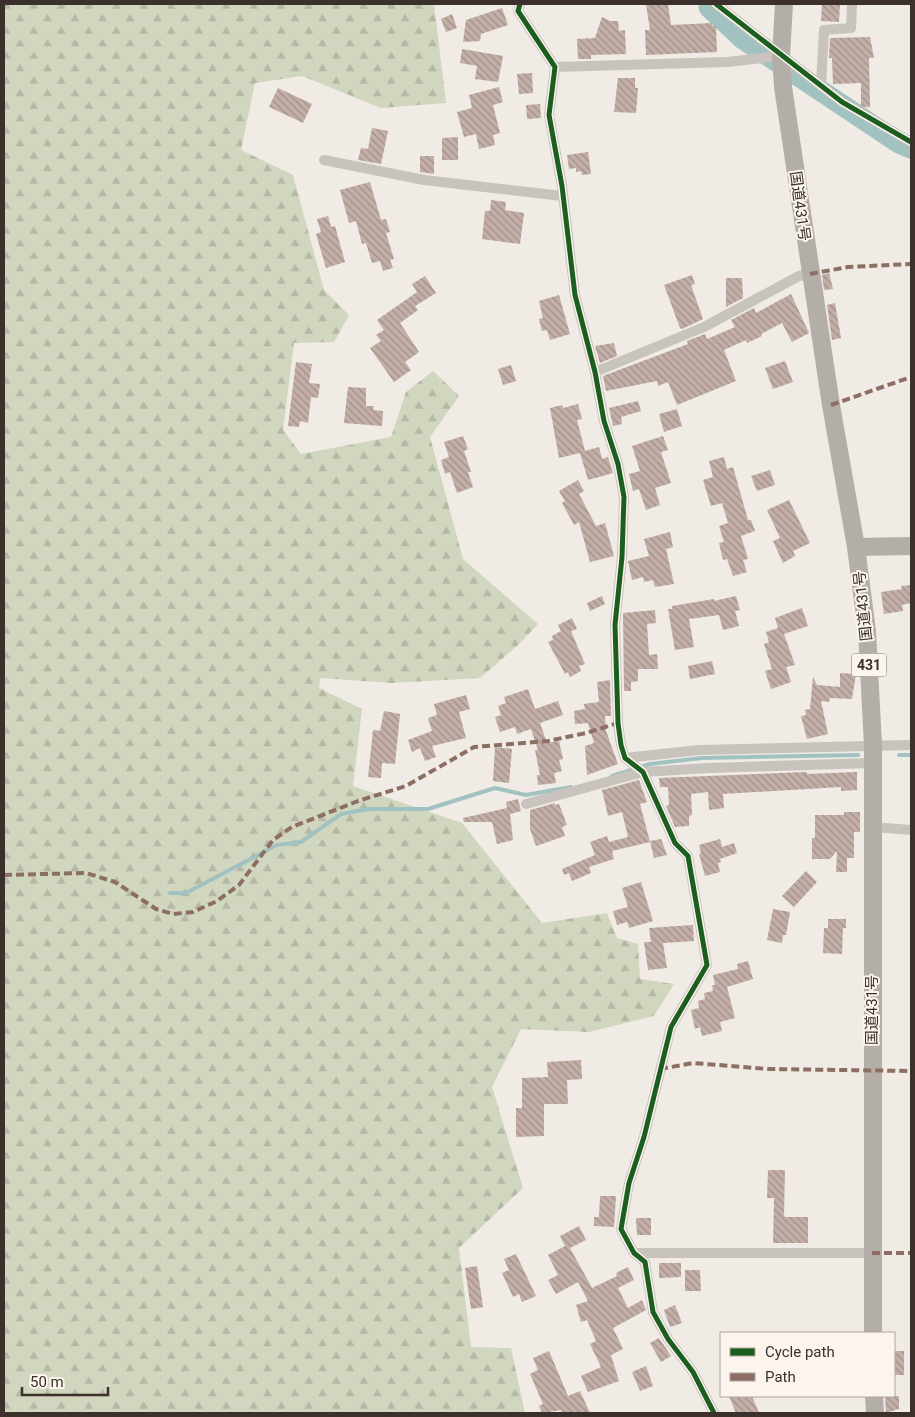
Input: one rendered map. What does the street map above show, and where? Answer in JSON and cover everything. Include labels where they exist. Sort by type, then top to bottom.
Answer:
[{"type":"highway","name":"国道431号","points":[[784,4],[781,56],[783,87],[810,274],[856,547],[866,631],[873,746],[873,1332]]},
{"type":"highway","points":[[856,547],[911,546]]},
{"type":"highway","points":[[874,1397],[875,1413]]},
{"type":"street","points":[[520,4],[518,11],[555,68],[549,115],[575,294],[595,372],[604,421],[618,464],[624,497],[622,557],[615,625],[618,723],[625,758],[643,772],[675,843],[688,856],[707,966],[671,1027],[644,1136],[629,1183],[621,1229],[634,1253],[645,1262],[653,1312],[668,1338],[692,1372],[714,1413]]},
{"type":"street","points":[[716,4],[842,102],[911,142]]},
{"type":"street","points":[[822,86],[824,30],[851,28],[852,4]]},
{"type":"street","points":[[555,68],[727,62],[781,56]]},
{"type":"street","points":[[324,160],[424,180],[562,196]]},
{"type":"street","points":[[595,372],[704,327],[800,276],[810,274]]},
{"type":"street","points":[[625,758],[699,750],[911,745]]},
{"type":"street","points":[[526,804],[643,772],[709,768],[872,764]]},
{"type":"street","points":[[872,827],[911,830]]},
{"type":"street","points":[[634,1253],[872,1253]]},
{"type":"green space","points":[[4,4],[434,4],[446,103],[381,108],[302,76],[255,83],[241,150],[293,175],[324,290],[349,315],[334,342],[294,343],[283,430],[301,454],[391,437],[406,392],[433,371],[459,396],[430,437],[463,559],[538,624],[518,645],[480,678],[392,683],[320,678],[319,688],[362,709],[353,786],[462,823],[542,923],[607,913],[617,938],[638,944],[640,979],[674,984],[654,1016],[589,1032],[521,1029],[492,1087],[523,1188],[459,1248],[471,1347],[511,1348],[525,1413],[4,1413]]},
{"type":"building","points":[[646,4],[668,4],[671,25],[712,23],[712,26],[716,26],[717,52],[646,55],[645,30],[650,30]]},
{"type":"building","points":[[822,4],[840,4],[839,22],[821,21]]},
{"type":"building","points":[[502,8],[508,25],[481,34],[480,41],[463,42],[466,20]]},
{"type":"building","points":[[452,14],[457,28],[446,32],[441,19]]},
{"type":"building","points":[[602,17],[610,21],[618,21],[619,31],[625,30],[626,54],[591,55],[591,59],[578,59],[577,39],[595,38]]},
{"type":"building","points":[[870,37],[874,58],[869,58],[870,107],[864,107],[861,105],[861,83],[833,84],[832,58],[829,58],[830,38]]},
{"type":"building","points":[[462,49],[503,56],[498,82],[475,79],[477,66],[460,63]]},
{"type":"building","points":[[532,73],[533,93],[519,94],[517,74]]},
{"type":"building","points":[[618,78],[635,78],[635,88],[638,88],[636,113],[614,112]]},
{"type":"building","points":[[499,87],[503,102],[493,105],[500,133],[493,135],[495,145],[479,149],[476,134],[464,137],[457,112],[472,108],[469,95]]},
{"type":"building","points":[[278,88],[312,104],[303,123],[269,107]]},
{"type":"building","points":[[540,104],[541,118],[527,119],[526,105]]},
{"type":"building","points":[[372,128],[388,131],[381,164],[358,160],[361,148],[368,149]]},
{"type":"building","points":[[458,137],[458,160],[442,160],[442,138]]},
{"type":"building","points":[[588,152],[591,174],[582,175],[581,171],[576,172],[576,168],[569,169],[567,155]]},
{"type":"building","points":[[420,156],[434,156],[434,174],[420,172]]},
{"type":"building","points":[[370,182],[381,220],[386,219],[390,232],[386,233],[394,259],[390,260],[393,268],[383,271],[380,261],[372,263],[366,243],[362,244],[356,221],[349,223],[340,190]]},
{"type":"building","points":[[491,200],[506,202],[505,210],[524,213],[520,244],[482,239],[485,211],[490,211]]},
{"type":"building","points":[[328,216],[331,227],[335,226],[345,262],[326,268],[316,234],[321,232],[317,219]]},
{"type":"building","points":[[829,273],[833,289],[824,290],[822,275]]},
{"type":"building","points":[[692,275],[695,284],[691,285],[703,319],[682,329],[664,285]]},
{"type":"building","points":[[425,276],[436,293],[415,306],[418,310],[400,323],[419,352],[405,362],[411,370],[394,382],[370,348],[381,341],[376,335],[384,330],[377,320],[417,292],[412,284]]},
{"type":"building","points":[[726,278],[742,278],[743,298],[726,307]]},
{"type":"building","points":[[791,294],[809,333],[792,342],[782,323],[747,343],[746,340],[724,350],[736,381],[677,405],[668,382],[658,386],[657,381],[606,391],[603,376],[688,344],[687,341],[705,334],[707,339],[735,327],[731,320],[754,308],[756,313]]},
{"type":"building","points":[[559,295],[570,334],[550,340],[547,330],[542,331],[539,319],[543,318],[539,301]]},
{"type":"building","points":[[835,303],[841,338],[832,340],[827,305]]},
{"type":"building","points":[[614,343],[617,356],[600,363],[595,346]]},
{"type":"building","points":[[785,361],[793,382],[773,389],[765,368]]},
{"type":"building","points":[[296,362],[312,364],[309,383],[320,384],[318,398],[311,397],[308,423],[300,421],[299,427],[288,426]]},
{"type":"building","points":[[511,365],[516,381],[503,385],[498,369]]},
{"type":"building","points":[[348,387],[366,388],[366,406],[374,406],[373,410],[383,411],[382,426],[344,423]]},
{"type":"building","points":[[638,401],[641,411],[621,417],[622,424],[613,426],[609,408]]},
{"type":"building","points":[[578,404],[582,419],[577,420],[585,451],[599,447],[602,459],[608,457],[613,473],[588,480],[580,453],[559,458],[550,408],[562,405],[563,408]]},
{"type":"building","points":[[677,409],[682,426],[664,432],[659,414]]},
{"type":"building","points":[[463,436],[468,449],[464,451],[471,472],[468,472],[473,487],[457,493],[450,472],[445,474],[441,460],[449,457],[444,442]]},
{"type":"building","points":[[663,436],[668,450],[661,452],[671,483],[655,488],[660,505],[646,510],[639,489],[633,491],[629,474],[640,471],[632,446]]},
{"type":"building","points":[[724,457],[727,469],[733,467],[748,520],[751,520],[755,531],[741,536],[748,559],[743,560],[747,572],[733,576],[727,559],[723,560],[719,543],[724,542],[719,526],[728,523],[722,503],[711,506],[703,480],[713,477],[709,461]]},
{"type":"building","points":[[770,470],[775,485],[757,491],[751,476]]},
{"type":"building","points":[[578,480],[584,491],[579,494],[596,526],[605,523],[614,556],[590,562],[579,522],[574,525],[562,503],[565,501],[559,491]]},
{"type":"building","points":[[789,500],[810,543],[793,551],[795,556],[783,563],[773,541],[780,538],[767,510]]},
{"type":"building","points":[[670,532],[673,547],[666,549],[674,584],[655,587],[653,580],[644,582],[643,577],[632,580],[628,561],[649,556],[644,539]]},
{"type":"building","points":[[911,585],[911,603],[902,605],[903,611],[884,614],[881,592],[902,589],[901,586]]},
{"type":"building","points":[[602,596],[605,604],[590,611],[587,603]]},
{"type":"building","points":[[736,596],[740,610],[735,611],[739,626],[723,630],[719,615],[689,619],[694,647],[675,650],[668,609],[672,609],[672,606],[714,599],[714,601]]},
{"type":"building","points":[[802,608],[808,626],[784,634],[795,665],[786,667],[791,682],[771,689],[765,671],[772,669],[764,644],[769,642],[766,632],[778,628],[775,618]]},
{"type":"building","points":[[655,610],[656,623],[647,624],[649,655],[657,654],[658,669],[638,669],[638,681],[631,682],[631,691],[624,691],[623,613]]},
{"type":"building","points":[[572,618],[577,629],[571,631],[585,664],[579,666],[581,671],[570,677],[568,672],[565,674],[548,642],[553,640],[552,636],[561,631],[558,625]]},
{"type":"building","points":[[712,661],[715,674],[690,679],[688,666]]},
{"type":"building","points":[[840,673],[856,674],[852,699],[830,698],[829,702],[821,701],[828,734],[807,739],[801,716],[806,715],[805,710],[810,709],[813,677],[817,685],[840,687]]},
{"type":"building","points":[[610,680],[611,716],[605,716],[606,731],[618,764],[587,775],[585,746],[594,743],[588,723],[575,724],[574,711],[585,709],[584,704],[599,702],[597,682]]},
{"type":"building","points":[[528,689],[535,709],[558,701],[563,715],[540,723],[547,743],[559,741],[563,759],[559,760],[562,771],[554,773],[556,783],[538,785],[537,775],[540,775],[535,750],[538,750],[531,729],[517,734],[515,727],[500,732],[495,717],[501,715],[498,706],[506,703],[504,697]]},
{"type":"building","points":[[466,695],[470,709],[459,712],[466,738],[432,746],[436,757],[425,761],[420,748],[412,752],[408,740],[432,731],[428,718],[437,715],[434,704]]},
{"type":"building","points":[[384,711],[400,714],[395,764],[382,763],[381,778],[368,777],[373,730],[380,731]]},
{"type":"building","points":[[495,747],[512,749],[509,783],[493,781]]},
{"type":"building","points":[[807,772],[807,774],[857,772],[857,790],[841,791],[841,787],[723,794],[724,808],[709,810],[708,792],[691,794],[692,815],[689,816],[689,826],[675,827],[666,806],[669,805],[668,787],[660,787],[659,778]]},
{"type":"building","points":[[639,780],[647,802],[640,804],[650,842],[612,851],[614,859],[589,867],[591,873],[572,881],[569,873],[564,875],[562,869],[595,855],[590,842],[607,836],[609,842],[628,837],[622,812],[608,816],[602,790]]},
{"type":"building","points":[[518,799],[521,811],[510,814],[513,840],[497,844],[492,822],[464,822],[463,818],[507,808],[506,802]]},
{"type":"building","points":[[555,803],[555,805],[559,804],[567,825],[562,827],[565,836],[536,846],[530,829],[530,810]]},
{"type":"building","points":[[844,812],[860,812],[860,832],[854,832],[854,858],[847,858],[847,872],[836,872],[837,851],[830,859],[812,859],[812,838],[815,838],[815,815],[844,815]]},
{"type":"building","points":[[661,839],[667,855],[654,858],[650,841]]},
{"type":"building","points":[[720,839],[722,847],[734,843],[737,853],[720,859],[721,862],[718,863],[720,872],[705,876],[699,854],[701,853],[699,845]]},
{"type":"building","points":[[806,871],[817,882],[794,907],[782,896]]},
{"type":"building","points":[[641,882],[653,921],[629,928],[627,922],[617,925],[613,911],[628,907],[622,888]]},
{"type":"building","points":[[773,909],[790,912],[786,935],[783,935],[782,943],[767,940]]},
{"type":"building","points":[[828,919],[846,919],[846,928],[843,928],[842,954],[823,953],[824,928],[828,928]]},
{"type":"building","points":[[693,925],[694,941],[663,943],[667,968],[648,970],[644,942],[651,942],[649,928]]},
{"type":"building","points":[[748,961],[753,979],[727,987],[735,1018],[720,1022],[722,1031],[702,1036],[700,1027],[695,1029],[691,1010],[699,1008],[698,1001],[705,999],[704,993],[713,991],[712,985],[715,985],[713,975],[738,969],[737,964]]},
{"type":"building","points":[[581,1060],[582,1079],[567,1080],[568,1104],[544,1104],[544,1136],[516,1137],[516,1108],[522,1108],[522,1078],[548,1077],[547,1062]]},
{"type":"building","points":[[768,1170],[785,1170],[784,1215],[785,1217],[808,1217],[808,1243],[773,1243],[774,1198],[767,1198]]},
{"type":"building","points":[[600,1196],[616,1196],[614,1227],[594,1226],[594,1217],[599,1217]]},
{"type":"building","points":[[636,1218],[651,1218],[651,1235],[637,1235]]},
{"type":"building","points":[[579,1226],[586,1240],[570,1248],[592,1288],[617,1276],[616,1273],[628,1267],[634,1280],[618,1288],[628,1308],[642,1300],[646,1310],[613,1328],[623,1349],[611,1355],[619,1381],[588,1392],[581,1376],[601,1367],[590,1344],[596,1341],[587,1320],[581,1322],[576,1305],[588,1301],[578,1282],[556,1294],[548,1280],[558,1275],[548,1255],[565,1246],[560,1236]]},
{"type":"building","points":[[516,1254],[536,1296],[522,1302],[519,1294],[513,1297],[502,1273],[509,1270],[504,1259]]},
{"type":"building","points":[[659,1263],[681,1263],[681,1277],[659,1278]]},
{"type":"building","points":[[477,1266],[483,1307],[471,1309],[465,1268]]},
{"type":"building","points":[[685,1270],[700,1270],[701,1291],[685,1291]]},
{"type":"building","points":[[675,1305],[682,1323],[670,1327],[664,1310]]},
{"type":"building","points":[[659,1338],[671,1356],[661,1362],[650,1343]]},
{"type":"building","points":[[549,1351],[568,1396],[580,1391],[590,1413],[562,1413],[561,1410],[542,1413],[539,1406],[543,1404],[530,1374],[538,1370],[533,1358]]},
{"type":"building","points":[[895,1351],[904,1351],[904,1375],[895,1375]]},
{"type":"building","points":[[646,1366],[653,1386],[640,1391],[632,1372]]},
{"type":"building","points":[[899,1396],[899,1409],[886,1413],[885,1397]]},
{"type":"building","points":[[729,1397],[752,1397],[759,1413],[736,1413]]},
{"type":"waterway","points":[[709,7],[743,39],[899,143],[911,148]]},
{"type":"waterway","points":[[612,776],[650,764],[702,758],[858,755]]},
{"type":"waterway","points":[[899,755],[911,755]]},
{"type":"waterway","points":[[170,893],[186,893],[277,845],[301,842],[341,814],[368,809],[428,809],[495,788],[526,795],[571,787]]},
{"type":"marked path","points":[[810,274],[848,267],[911,264]]},
{"type":"marked path","points":[[831,405],[911,377]]},
{"type":"marked path","points":[[4,875],[86,873],[115,882],[156,909],[173,914],[193,912],[217,901],[239,885],[273,840],[292,827],[358,801],[406,786],[474,747],[548,741],[586,733],[618,723]]},
{"type":"marked path","points":[[660,1069],[693,1063],[768,1069],[911,1071]]},
{"type":"marked path","points":[[872,1253],[911,1253]]},
{"type":"cycle path","points":[[520,4],[518,11],[555,67],[549,115],[562,186],[575,295],[595,372],[604,421],[618,464],[624,497],[622,557],[615,625],[618,723],[621,745],[625,758],[643,772],[675,843],[688,856],[707,965],[671,1027],[644,1137],[629,1183],[621,1229],[634,1253],[645,1262],[653,1312],[668,1339],[693,1372],[714,1413]]},
{"type":"cycle path","points":[[716,4],[842,102],[911,142]]}]
